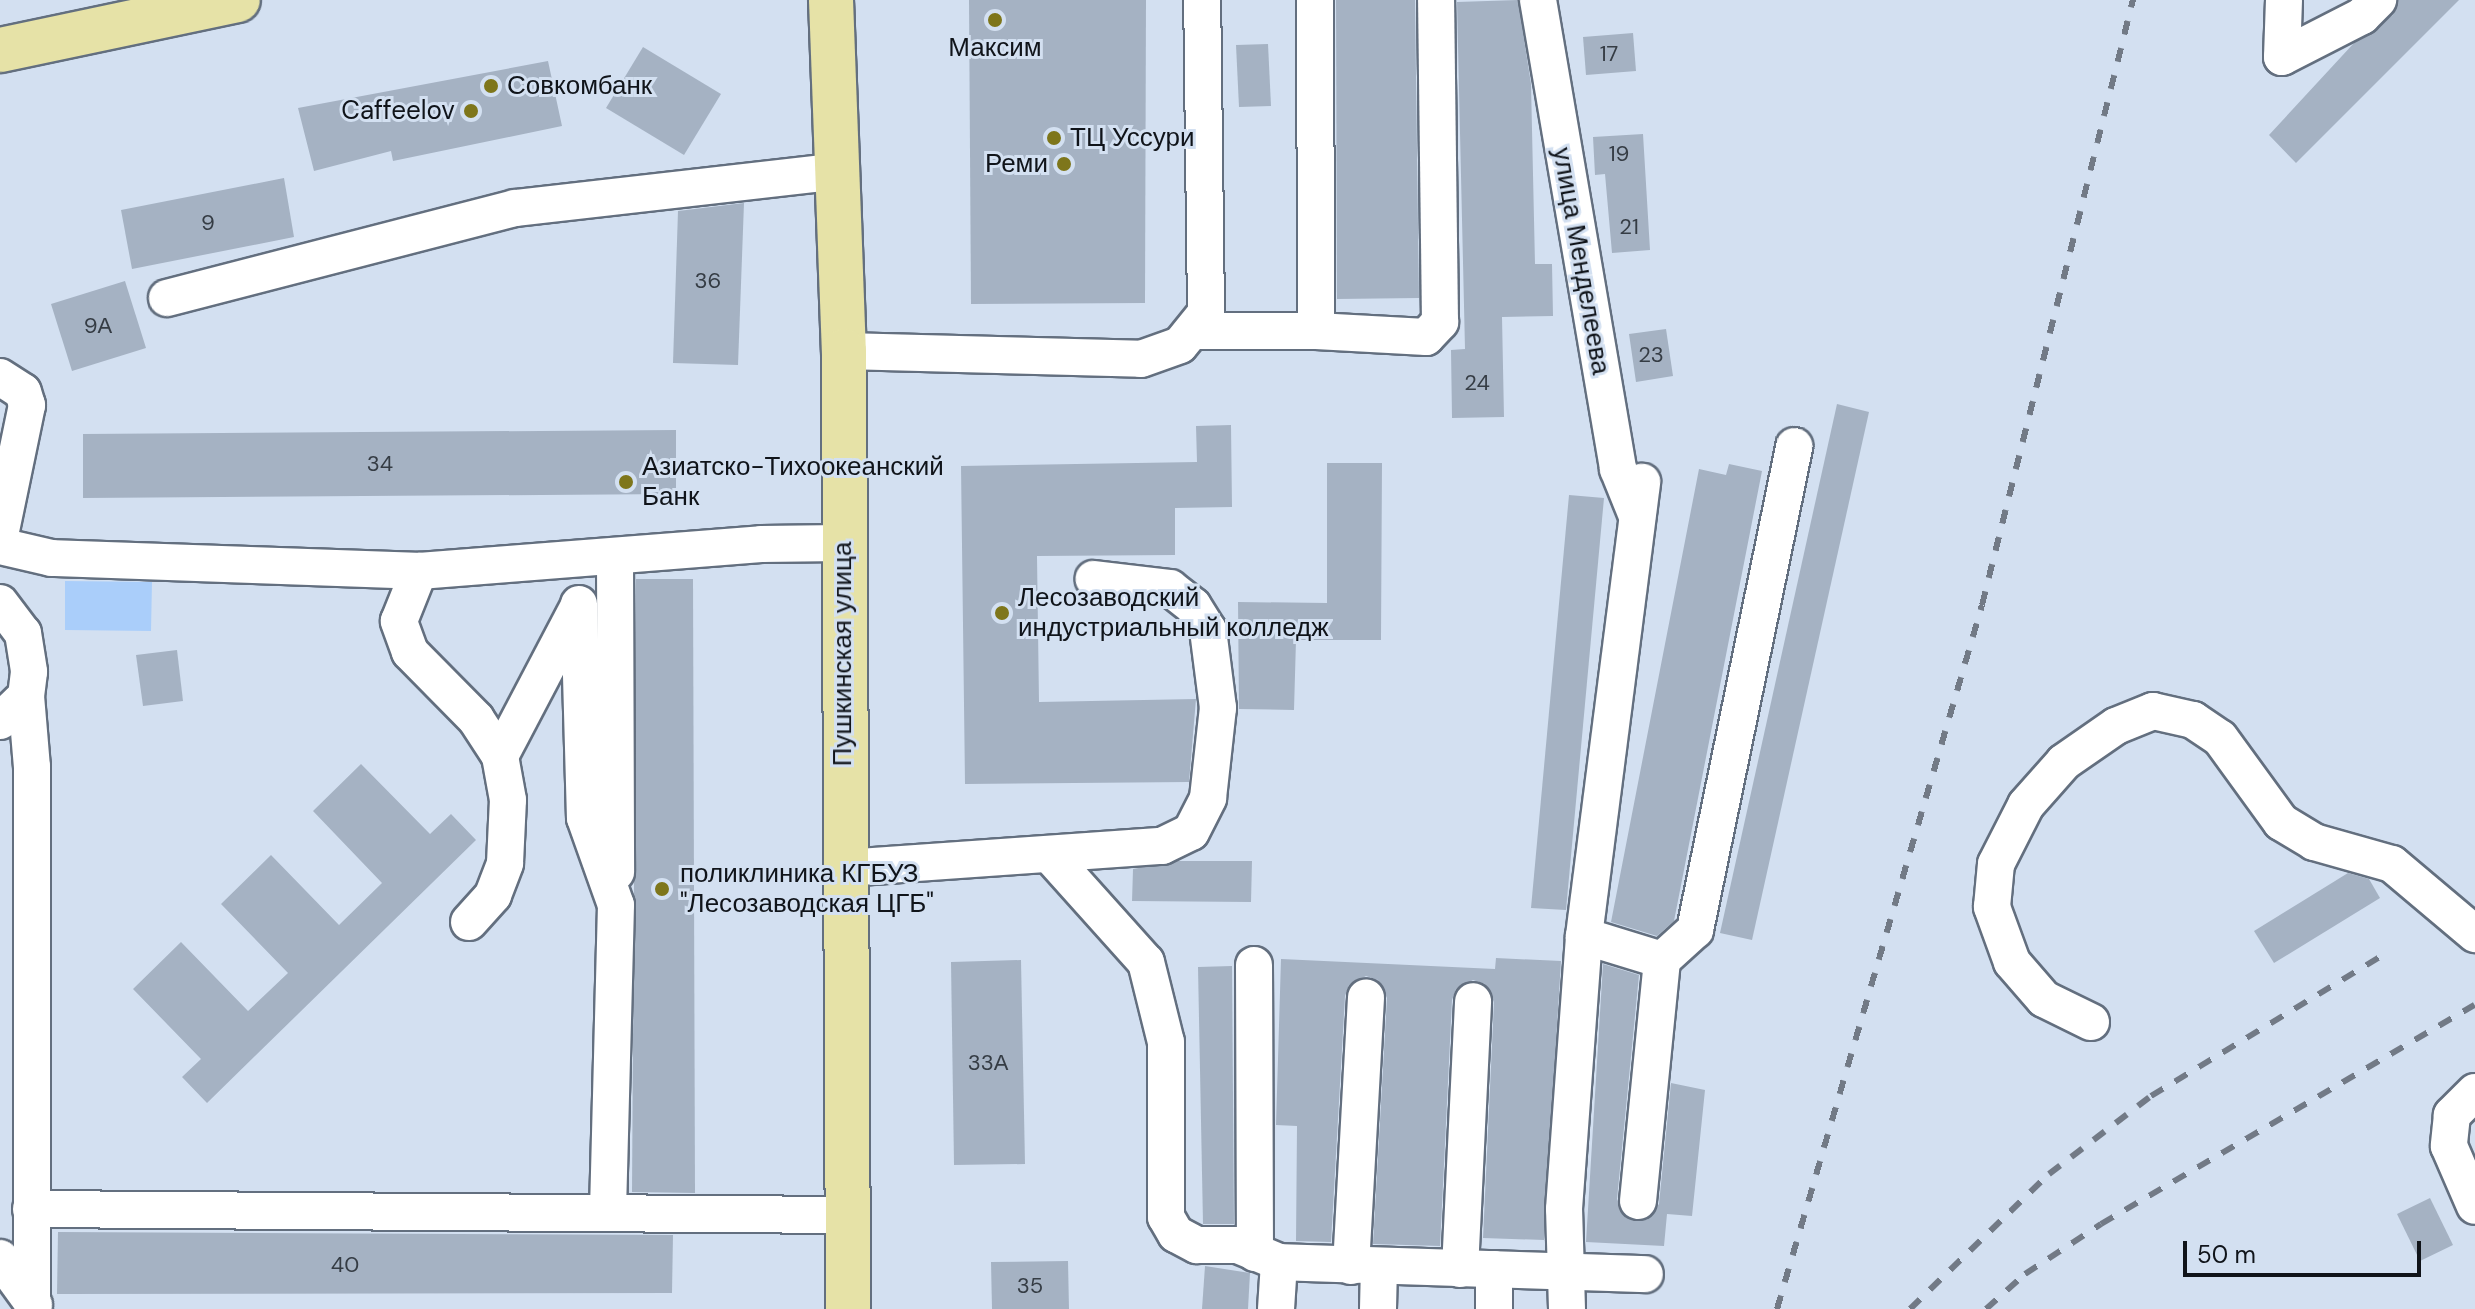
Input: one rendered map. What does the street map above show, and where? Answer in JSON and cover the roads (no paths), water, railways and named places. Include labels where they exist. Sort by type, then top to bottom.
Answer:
[{"type":"main road","points":[[0,50],[238,0]]},
{"type":"main road","name":"Пушкинская улица","points":[[831,0],[844,351],[842,543],[848,1309]]},
{"type":"street","points":[[844,351],[1141,359],[1180,345],[1206,313],[1202,0]]},
{"type":"street","points":[[1315,0],[1316,331]]},
{"type":"street","points":[[1194,331],[1316,331],[1426,337],[1440,322],[1436,0]]},
{"type":"street","name":"улица Менделеева","points":[[1538,0],[1615,456],[1638,517]]},
{"type":"street","points":[[2284,0],[2282,57],[2362,16],[2378,0]]},
{"type":"street","points":[[167,298],[515,208],[839,171]]},
{"type":"street","points":[[0,377],[23,392],[27,405],[0,535]]},
{"type":"street","points":[[1638,1201],[1662,960],[1695,930],[1794,446]]},
{"type":"street","points":[[1567,1309],[1564,1209],[1584,936],[1642,482]]},
{"type":"street","points":[[0,546],[52,558],[419,571],[842,543]]},
{"type":"street","points":[[500,756],[579,604],[615,558]]},
{"type":"street","points":[[608,1212],[616,905],[615,558]]},
{"type":"street","points":[[419,571],[399,621],[410,652],[476,719],[500,756],[508,800],[505,863],[493,895],[469,922]]},
{"type":"street","points":[[845,868],[1162,846],[1191,832],[1208,798],[1218,708],[1208,630],[1193,606],[1170,588],[1094,579]]},
{"type":"street","points":[[0,603],[23,633],[29,672],[26,696],[32,767],[31,1209],[35,1306]]},
{"type":"street","points":[[579,604],[585,818],[616,905]]},
{"type":"street","points":[[0,721],[26,696]]},
{"type":"street","points":[[2091,1022],[2044,999],[2012,962],[1992,907],[1996,864],[2026,805],[2064,762],[2116,726],[2153,711],[2193,720],[2220,738],[2281,822],[2314,842],[2392,864],[2475,934]]},
{"type":"street","points":[[1049,854],[1146,962],[1166,1042],[1166,1217],[1176,1234],[1197,1245],[1238,1245],[1267,1258],[1365,1266],[1645,1274]]},
{"type":"street","points":[[1584,936],[1662,960]]},
{"type":"street","points":[[1254,965],[1267,1258],[1274,1306]]},
{"type":"street","points":[[1366,997],[1365,1266],[1378,1309]]},
{"type":"street","points":[[1473,1001],[1477,1269],[1494,1309]]},
{"type":"street","points":[[2475,1092],[2452,1115],[2449,1146],[2475,1206]]},
{"type":"street","points":[[31,1209],[849,1215]]},
{"type":"street","points":[[0,1258],[35,1306]]},
{"type":"railway","points":[[1777,1309],[1982,605],[2133,0]]},
{"type":"railway","points":[[1910,1309],[2049,1174],[2151,1096],[2383,955]]},
{"type":"railway","points":[[1986,1309],[2025,1274],[2101,1224],[2475,1005]]},
{"type":"place","name":"Максим","points":[[995,20]]},
{"type":"place","name":"Совкомбанк","points":[[491,86]]},
{"type":"place","name":"Caffeelov","points":[[471,111]]},
{"type":"place","name":"ТЦ Уссури","points":[[1054,138]]},
{"type":"place","name":"Реми","points":[[1064,164]]},
{"type":"place","name":"Азиатско-Тихоокеанский Банк","points":[[626,482]]},
{"type":"place","name":"Лесозаводский индустриальный колледж","points":[[1002,613]]},
{"type":"place","name":"поликлиника КГБУЗ \"Лесозаводская ЦГБ\"","points":[[662,889]]}]
